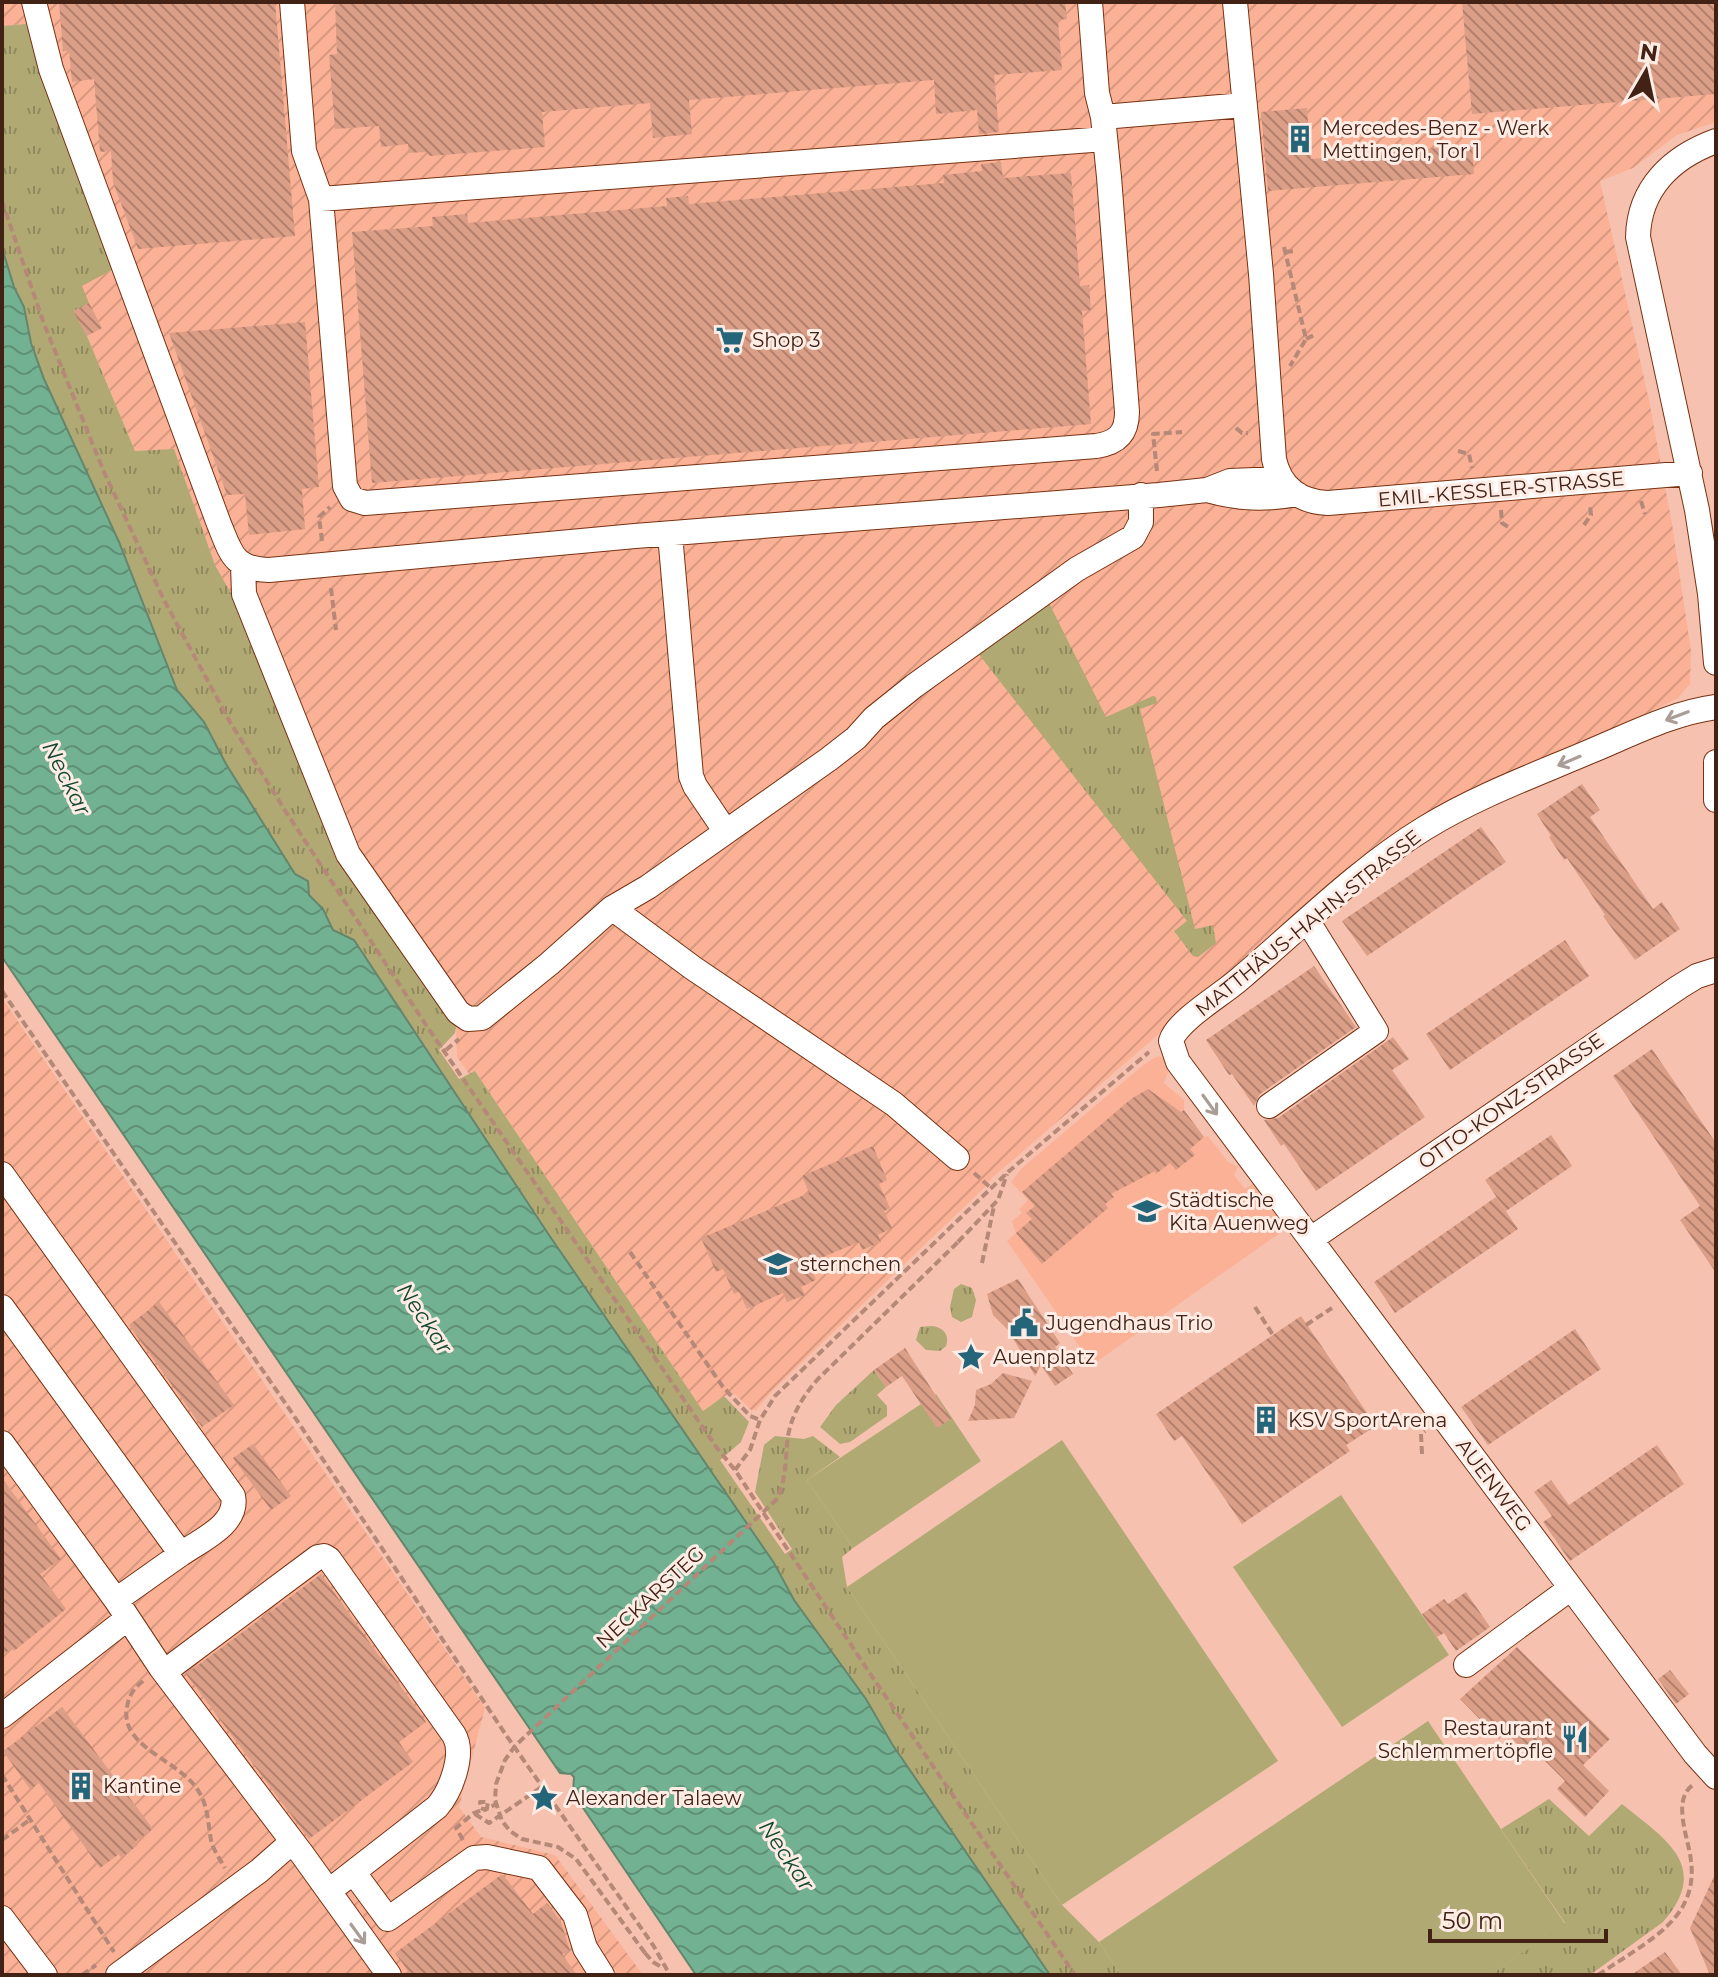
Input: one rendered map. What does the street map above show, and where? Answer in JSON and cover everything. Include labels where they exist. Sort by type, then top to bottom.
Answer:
[{"type":"street","points":[[34,2],[51,69],[230,550],[243,565],[244,594],[345,848],[458,1012],[468,1019],[482,1018],[612,908],[648,887],[829,759],[856,738],[874,718],[988,632],[1077,569],[1133,537],[1150,495]]},
{"type":"street","points":[[292,2],[304,151],[321,199],[346,490],[352,499],[361,503],[1096,446],[1116,440],[1124,431],[1127,412],[1104,128],[1097,93],[1090,2]]},
{"type":"street","points":[[1235,2],[1262,288],[1274,459],[1289,487]]},
{"type":"street","points":[[321,199],[1104,128],[1244,105]]},
{"type":"street","points":[[1716,141],[1692,150],[1663,173],[1645,200],[1638,227],[1639,247],[1690,473],[1710,594],[1716,663]]},
{"type":"street","name":"EMIL-KESSLER-STRASSE","points":[[243,565],[269,570],[1207,490],[1230,481],[1289,487],[1315,502],[1336,503],[1690,473]]},
{"type":"street","points":[[670,534],[691,776],[726,832]]},
{"type":"street","name":"MATTHÄUS-HAHN-STRASSE","points":[[1172,1038],[1179,1027],[1400,845],[1470,804],[1682,714],[1716,707]]},
{"type":"street","points":[[1716,762],[1716,800]]},
{"type":"street","points":[[612,908],[693,968],[894,1104],[957,1158]]},
{"type":"street","points":[[1269,1106],[1376,1031],[1307,920]]},
{"type":"street","name":"OTTO-KONZ-STRASSE","points":[[1311,1239],[1691,979],[1716,970]]},
{"type":"street","name":"AUENWEG","points":[[1172,1038],[1178,1062],[1695,1754],[1715,1773]]},
{"type":"street","points":[[2,1174],[233,1496],[234,1508],[230,1519],[181,1554],[2,1716]]},
{"type":"street","points":[[2,1307],[181,1554]]},
{"type":"street","points":[[2,1443],[122,1609],[162,1670],[389,1975]]},
{"type":"street","points":[[162,1670],[318,1557],[329,1559],[454,1735],[459,1747],[442,1801],[329,1891]]},
{"type":"street","points":[[1466,1665],[1571,1588]]},
{"type":"street","points":[[116,1964],[259,1871],[292,1842]]},
{"type":"street","points":[[354,1873],[388,1919],[480,1856],[539,1868],[572,1910],[585,1948],[602,1975]]},
{"type":"street","points":[[2,1918],[45,1975]]},
{"type":"path","points":[[2,201],[44,324],[104,472],[164,600],[230,722],[426,1025],[735,1470],[1075,1975]]},
{"type":"path","points":[[1283,242],[1306,339]]},
{"type":"path","points":[[1285,252],[1295,251]]},
{"type":"path","points":[[1286,373],[1306,339],[1316,334]]},
{"type":"path","points":[[1150,495],[1153,434],[1182,432]]},
{"type":"path","points":[[1459,471],[1473,470]]},
{"type":"path","points":[[2,991],[653,1945],[670,1975]]},
{"type":"path","points":[[735,1470],[750,1450],[760,1420],[775,1396],[1008,1172],[1151,1050],[1172,1038]]},
{"type":"path","points":[[982,1263],[995,1204],[1008,1172]]},
{"type":"path","name":"NECKARSTEG","points":[[496,1804],[498,1775],[515,1746],[776,1500],[784,1479],[792,1422],[806,1394],[818,1379],[995,1204]]},
{"type":"path","points":[[630,1252],[723,1387],[750,1416],[760,1420]]},
{"type":"path","points":[[1255,1307],[1273,1335]]},
{"type":"path","points":[[1306,1325],[1323,1314]]},
{"type":"path","points":[[162,1670],[132,1691],[126,1722],[134,1737],[186,1774],[201,1793],[213,1846],[227,1871],[219,1877]]},
{"type":"path","points":[[1598,1975],[1668,1925],[1683,1907],[1692,1871],[1683,1818],[1684,1795],[1686,1790],[1715,1773]]},
{"type":"path","points":[[2,1775],[116,1964]]},
{"type":"path","points":[[474,1813],[489,1823],[543,1786]]},
{"type":"path","points":[[467,1819],[474,1813],[487,1808],[488,1802],[480,1802],[481,1808],[487,1810],[496,1804],[502,1821],[516,1835],[558,1847],[576,1859],[645,1953],[665,1968]]},
{"type":"path","points":[[2,1840],[31,1819]]},
{"type":"shaded area","points":[[2,2],[1716,2],[1716,122],[1677,135],[1633,168],[1600,181],[1649,400],[1672,524],[1691,651],[1690,684],[1678,698],[1572,750],[1274,935],[993,1177],[756,1410],[751,1410],[735,1394],[724,1396],[703,1411],[475,1071],[469,1074],[457,1057],[456,1029],[388,924],[240,609],[215,565],[174,450],[135,451],[87,336],[73,311],[81,286],[112,270],[25,24],[2,26]]},
{"type":"shaded area","points":[[2,998],[485,1708],[459,1807],[481,1837],[555,1855],[643,1975],[2,1975]]},
{"type":"shaded area","name":"Städtische Kita Auenweg","points":[[1158,1056],[1164,1058],[1170,1067],[1164,1083],[1184,1100],[1184,1110],[1204,1137],[1208,1136],[1228,1162],[1238,1167],[1234,1175],[1245,1189],[1253,1184],[1287,1228],[1092,1365],[1007,1241],[1016,1233],[1012,1221],[1022,1213],[1019,1209],[1028,1200],[1011,1182],[1021,1169],[1143,1065]]},
{"type":"green space","points":[[26,24],[39,69],[112,270],[82,286],[89,303],[74,312],[135,451],[174,449],[215,565],[240,609],[388,924],[456,1027],[455,1033],[439,1050],[459,1079],[475,1071],[703,1411],[724,1396],[749,1422],[741,1442],[720,1460],[785,1554],[792,1549],[755,1492],[764,1445],[775,1436],[804,1439],[813,1436],[840,1457],[807,1480],[853,1548],[842,1557],[847,1587],[1062,1905],[1099,1942],[1121,1975],[1050,1975],[892,1744],[866,1699],[794,1600],[774,1563],[549,1235],[354,940],[333,930],[323,909],[309,895],[308,883],[295,874],[226,764],[204,722],[177,690],[119,542],[44,379],[31,343],[25,311],[2,248],[2,26]]},
{"type":"green space","points":[[1047,599],[1106,717],[1156,697],[1157,703],[1140,709],[1195,929],[1213,925],[1216,943],[1198,957],[1193,956],[1174,931],[1187,921],[977,652]]},
{"type":"green space","points":[[961,1284],[972,1288],[976,1300],[972,1317],[961,1322],[952,1317],[950,1307],[954,1289]]},
{"type":"green space","points":[[932,1326],[946,1335],[946,1346],[940,1351],[926,1350],[916,1340],[920,1327]]},
{"type":"green space","points":[[874,1370],[886,1387],[877,1395],[887,1406],[887,1416],[850,1442],[840,1444],[820,1427],[836,1405]]},
{"type":"green space","points":[[936,1394],[981,1461],[853,1548],[807,1480]]},
{"type":"green space","points":[[1062,1440],[1278,1761],[1062,1905],[847,1587]]},
{"type":"green space","points":[[1341,1495],[1449,1655],[1342,1727],[1233,1567]]},
{"type":"green space","points":[[1428,1721],[1565,1924],[1490,1975],[1121,1975],[1099,1942]]},
{"type":"green space","points":[[1549,1799],[1589,1836],[1622,1804],[1653,1829],[1677,1855],[1683,1869],[1683,1885],[1677,1902],[1663,1922],[1590,1975],[1490,1975],[1565,1923],[1501,1829]]},
{"type":"water","name":"Neckar","points":[[2,248],[24,307],[31,343],[44,379],[119,542],[177,690],[204,722],[226,764],[295,874],[308,881],[309,895],[323,909],[333,930],[354,940],[549,1235],[774,1563],[794,1600],[866,1699],[892,1744],[1050,1975],[696,1975],[573,1793],[574,1777],[560,1773],[2,957]]},
{"type":"building","points":[[59,2],[275,2],[295,236],[138,249],[113,182],[111,151],[100,152],[94,79],[72,82],[69,51],[63,51]]},
{"type":"building","points":[[335,2],[1065,2],[1067,19],[1058,20],[1062,70],[994,75],[999,132],[979,134],[977,110],[936,114],[934,80],[689,100],[692,134],[653,138],[650,103],[542,112],[545,147],[430,156],[425,152],[409,153],[408,144],[381,147],[379,126],[335,129],[329,55],[337,54]]},
{"type":"building","points":[[1462,2],[1716,2],[1716,94],[1472,114]]},
{"type":"building","points":[[1307,108],[1311,159],[1472,145],[1474,174],[1268,191],[1261,112]]},
{"type":"building","points":[[1001,162],[1003,178],[1071,173],[1080,286],[1089,285],[1091,310],[1082,311],[1091,424],[372,483],[352,232],[433,226],[432,217],[467,214],[468,223],[667,206],[666,198],[688,196],[689,204],[944,183],[943,175],[982,171],[981,164]]},
{"type":"building","points":[[89,303],[102,328],[87,336],[73,311]]},
{"type":"building","points":[[305,322],[319,487],[302,489],[305,529],[249,535],[245,494],[227,495],[169,333]]},
{"type":"building","points":[[1582,784],[1600,810],[1590,817],[1653,909],[1662,902],[1680,929],[1635,960],[1567,858],[1564,860],[1537,814]]},
{"type":"building","points":[[1481,827],[1506,862],[1367,956],[1342,921]]},
{"type":"building","points":[[1565,940],[1589,976],[1450,1070],[1426,1034]]},
{"type":"building","points":[[1314,966],[1356,1027],[1260,1094],[1254,1106],[1206,1040]]},
{"type":"building","points":[[1393,1037],[1409,1059],[1392,1070],[1425,1117],[1316,1191],[1264,1120],[1278,1118]]},
{"type":"building","points":[[1652,1049],[1716,1143],[1716,1273],[1680,1220],[1700,1206],[1613,1076]]},
{"type":"building","name":"Städtische Kita Auenweg","points":[[1148,1089],[1181,1112],[1184,1110],[1204,1137],[1190,1149],[1195,1155],[1176,1170],[1170,1163],[1156,1174],[1155,1171],[1111,1194],[1114,1197],[1105,1204],[1108,1208],[1042,1264],[1016,1233],[1032,1219],[1026,1213],[1035,1206],[1022,1192],[1131,1099]]},
{"type":"building","points":[[1551,1135],[1572,1166],[1506,1211],[1485,1180]]},
{"type":"building","name":"sternchen","points":[[873,1146],[887,1180],[879,1184],[890,1208],[884,1211],[892,1228],[878,1235],[881,1242],[862,1250],[859,1242],[809,1263],[816,1280],[801,1287],[805,1295],[787,1302],[783,1293],[747,1309],[739,1292],[734,1294],[723,1269],[716,1272],[701,1238],[809,1193],[802,1176]]},
{"type":"building","points":[[1496,1197],[1518,1229],[1395,1313],[1374,1282]]},
{"type":"building","name":"Jugendhaus Trio","points":[[1018,1279],[1060,1343],[1055,1347],[1073,1374],[1055,1386],[1041,1365],[1035,1376],[1008,1330],[993,1315],[987,1294]]},
{"type":"building","points":[[159,1302],[234,1405],[202,1427],[129,1325]]},
{"type":"building","name":"KSV SportArena","points":[[1301,1316],[1376,1426],[1346,1445],[1350,1451],[1242,1524],[1182,1436],[1174,1441],[1156,1414]]},
{"type":"building","points":[[1575,1329],[1601,1369],[1488,1445],[1461,1407]]},
{"type":"building","points":[[905,1348],[951,1419],[937,1428],[902,1376],[886,1387],[874,1370]]},
{"type":"building","points":[[1003,1373],[1032,1381],[1014,1418],[968,1421],[975,1405],[976,1390],[991,1384]]},
{"type":"building","points":[[253,1444],[291,1496],[271,1510],[233,1458]]},
{"type":"building","points":[[1657,1445],[1684,1484],[1570,1561],[1543,1522],[1552,1516],[1534,1492],[1551,1480],[1569,1505]]},
{"type":"building","points":[[2,1478],[61,1559],[40,1574],[66,1609],[14,1651],[12,1648],[2,1655]]},
{"type":"building","points":[[321,1574],[426,1722],[399,1742],[413,1762],[309,1839],[186,1674]]},
{"type":"building","points":[[1466,1592],[1490,1627],[1456,1651],[1444,1633],[1437,1637],[1422,1614],[1444,1599],[1448,1604]]},
{"type":"building","points":[[1517,1647],[1610,1739],[1583,1765],[1609,1791],[1585,1817],[1557,1789],[1565,1781],[1534,1750],[1529,1756],[1506,1732],[1499,1739],[1460,1699]]},
{"type":"building","points":[[1670,1670],[1689,1694],[1676,1704],[1658,1679]]},
{"type":"building","name":"Kantine","points":[[62,1707],[153,1829],[135,1842],[138,1845],[121,1858],[119,1854],[100,1868],[39,1783],[30,1789],[3,1751]]},
{"type":"building","points":[[1716,1872],[1716,1975],[1710,1975],[1690,1928]]},
{"type":"building","points":[[501,1875],[533,1914],[547,1903],[561,1922],[570,1951],[562,1954],[577,1975],[411,1975],[395,1953]]},
{"type":"building","points":[[1665,1952],[1682,1975],[1631,1975]]},
{"type":"place","name":"Mercedes-Benz - Werk Mettingen, Tor 1","points":[[1300,139]]},
{"type":"place","name":"Shop 3","points":[[730,340]]},
{"type":"place","name":"Städtische Kita Auenweg","points":[[1147,1211]]},
{"type":"place","name":"sternchen","points":[[778,1264]]},
{"type":"place","name":"Jugendhaus Trio","points":[[1024,1323]]},
{"type":"place","name":"Auenplatz","points":[[971,1357]]},
{"type":"place","name":"KSV SportArena","points":[[1266,1420]]},
{"type":"place","name":"Restaurant Schlemmertöpfle","points":[[1575,1739]]},
{"type":"place","name":"Kantine","points":[[81,1786]]},
{"type":"place","name":"Alexander Talaew","points":[[544,1798]]}]
